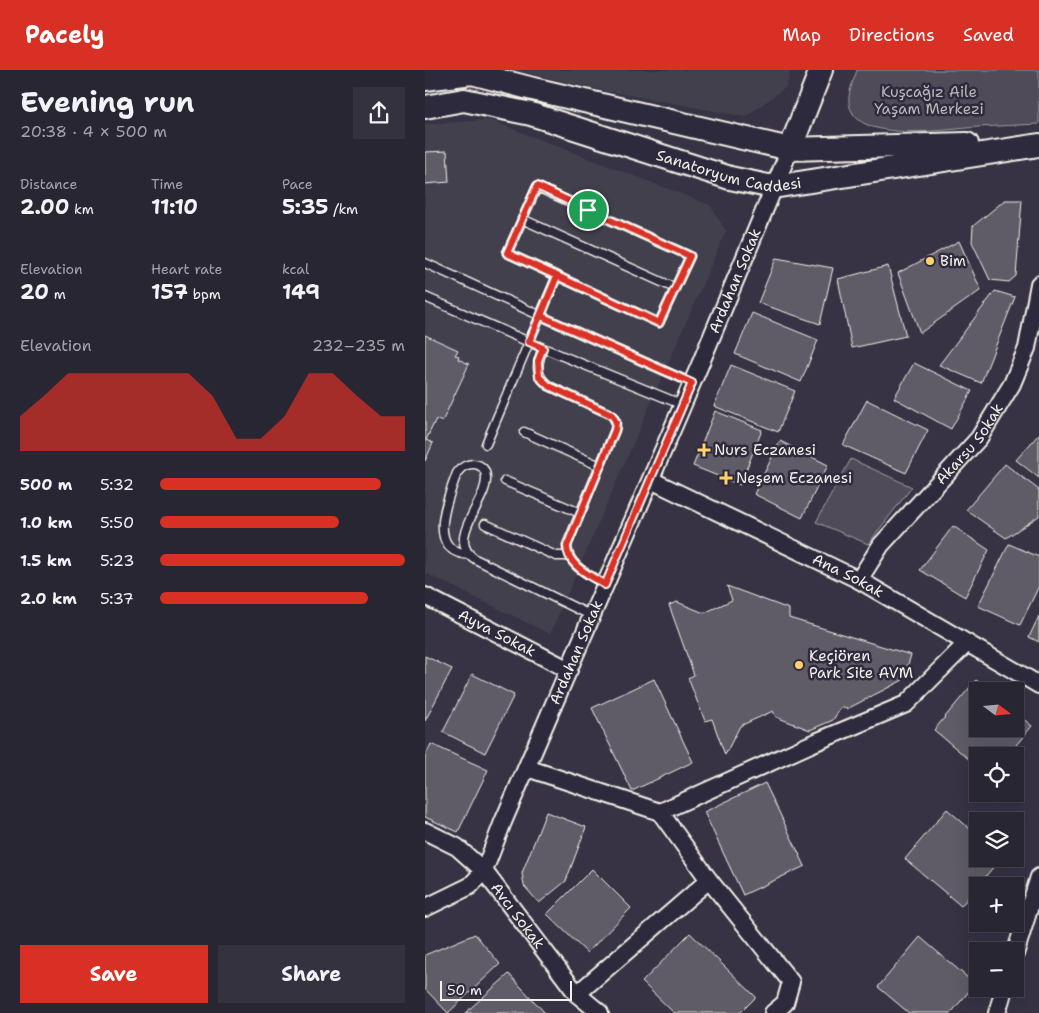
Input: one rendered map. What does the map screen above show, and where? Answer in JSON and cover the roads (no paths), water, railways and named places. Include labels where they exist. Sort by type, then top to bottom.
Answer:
[{"type":"main road","points":[[790,149],[821,70]]},
{"type":"main road","name":"Sanatoryum Caddesi","points":[[425,79],[475,71],[533,89],[790,149],[1039,144]]},
{"type":"main road","name":"Sanatoryum Caddesi","points":[[425,106],[464,100],[531,114],[730,178],[773,186],[1039,144]]},
{"type":"street","name":"Ardahan Sokak","points":[[425,908],[470,886],[484,871],[790,149]]},
{"type":"street","name":"Akarsu Sokak","points":[[859,580],[881,545],[979,438],[1033,351],[1039,284]]},
{"type":"street","name":"Ana Sokak","points":[[651,480],[859,580],[1039,685]]},
{"type":"street","name":"Ayva Sokak","points":[[425,596],[569,670]]},
{"type":"street","points":[[660,812],[811,744],[906,704],[967,643]]},
{"type":"street","points":[[527,768],[660,812],[709,880],[791,982],[785,1003],[773,1013]]},
{"type":"street","name":"Avcı Sokak","points":[[425,831],[457,847],[484,871],[577,994],[600,1013]]},
{"type":"street","points":[[1020,942],[1033,914],[1039,877]]},
{"type":"street","points":[[577,994],[709,880]]},
{"type":"street","points":[[997,1013],[1002,997]]},
{"type":"lane","points":[[537,186],[690,256],[659,323],[557,276],[507,253],[537,186]]},
{"type":"lane","points":[[522,219],[675,288]]},
{"type":"lane","points":[[425,263],[692,383]]},
{"type":"lane","points":[[486,444],[557,276]]},
{"type":"lane","points":[[425,297],[683,405]]},
{"type":"lane","points":[[543,348],[538,366],[539,377],[543,382],[608,413],[616,422],[615,430],[567,546],[568,556],[573,563],[605,585]]},
{"type":"lane","points":[[524,432],[600,466]]},
{"type":"lane","points":[[470,555],[466,550],[463,538],[485,486],[486,476],[483,469],[472,464],[460,468],[442,514],[441,529],[448,548],[460,554],[470,555],[592,616]]},
{"type":"lane","points":[[505,481],[580,513]]},
{"type":"lane","points":[[485,524],[556,556],[568,556]]},
{"type":"place","name":"Bim","points":[[930,261]]},
{"type":"place","name":"Nurs Eczanesi","points":[[704,450]]},
{"type":"place","name":"Neşem Eczanesi","points":[[726,478]]},
{"type":"place","name":"Keçiören Park Site AVM","points":[[799,665]]},
{"type":"park label","name":"Kuşcağız Aile Yaşam Merkezi","points":[[929,100]]}]
